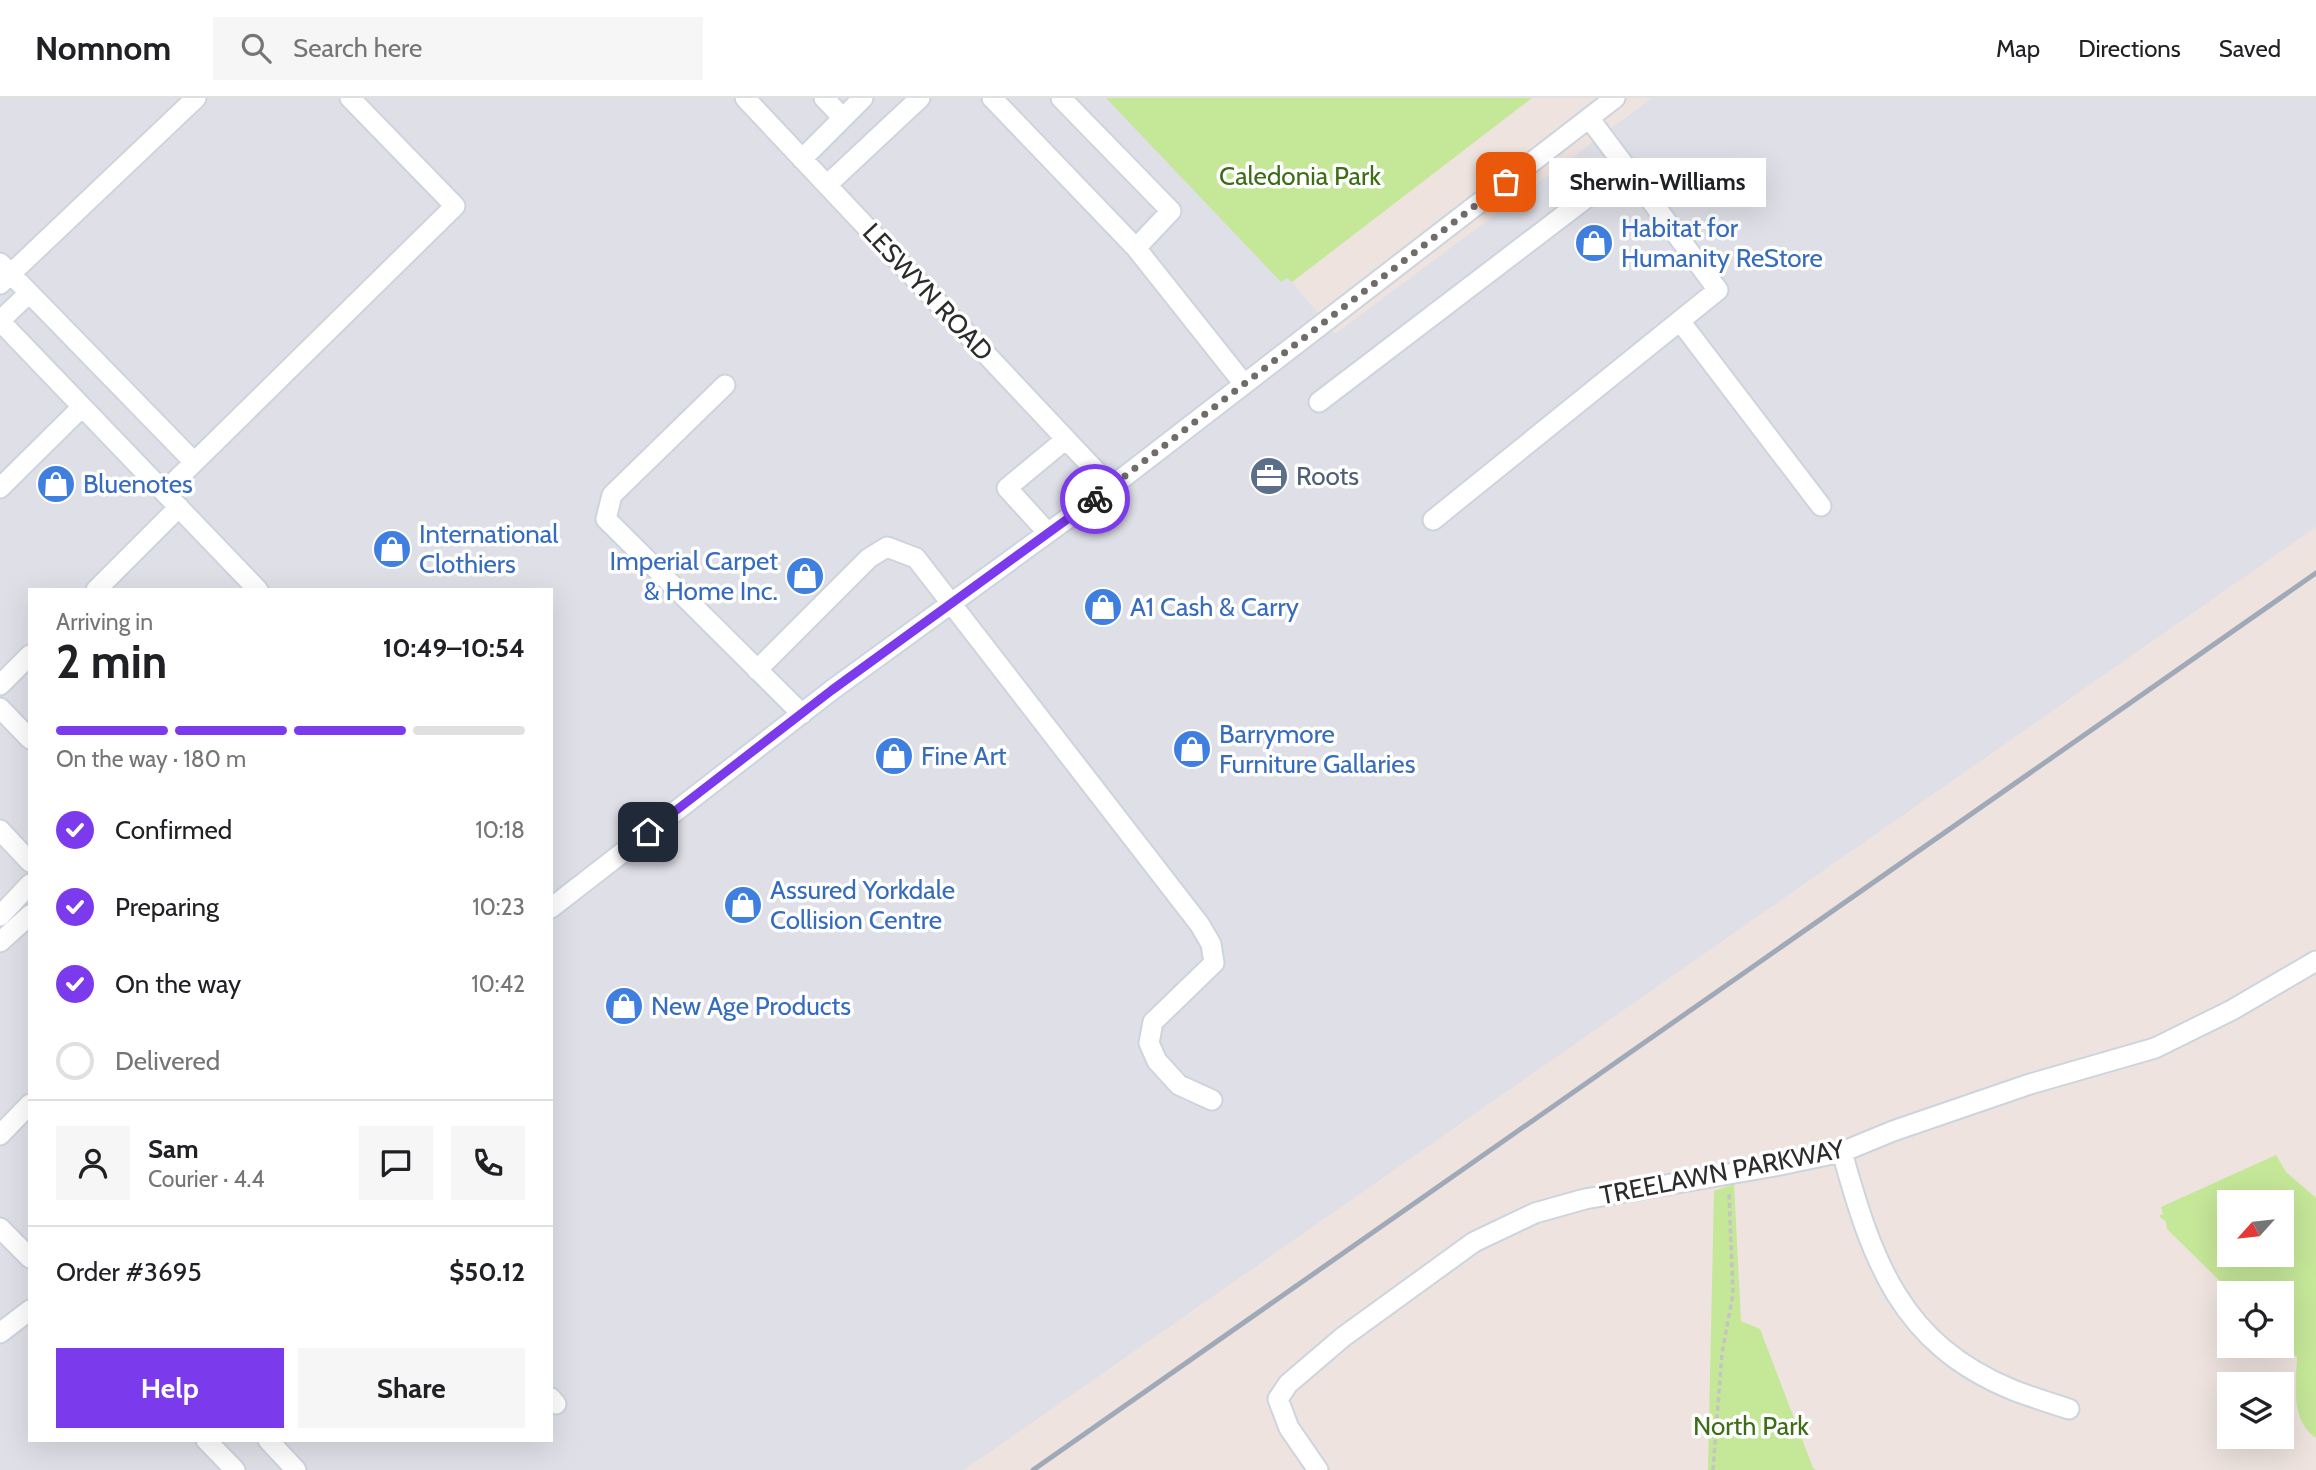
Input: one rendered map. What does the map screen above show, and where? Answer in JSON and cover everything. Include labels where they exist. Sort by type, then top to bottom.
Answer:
[{"type":"street","points":[[194,463],[29,293],[4,274],[196,98]]},
{"type":"street","points":[[164,492],[455,206],[350,98]]},
{"type":"street","name":"LESWYN ROAD","points":[[745,98],[1111,487]]},
{"type":"street","points":[[824,98],[844,118]]},
{"type":"street","points":[[802,159],[863,98]]},
{"type":"street","points":[[827,185],[920,98]]},
{"type":"street","points":[[992,98],[1136,247],[1244,384]]},
{"type":"street","points":[[1061,98],[1171,211],[1136,247]]},
{"type":"street","points":[[553,903],[802,714],[1111,487],[1615,98]]},
{"type":"street","points":[[1433,520],[1718,290],[1589,118]]},
{"type":"street","points":[[1319,402],[1627,167]]},
{"type":"street","points":[[29,293],[0,321],[256,588]]},
{"type":"street","points":[[1681,321],[1821,506]]},
{"type":"street","points":[[726,385],[612,495],[606,519],[802,714]]},
{"type":"street","points":[[0,488],[82,407]]},
{"type":"street","points":[[1048,533],[1007,488],[1066,439]]},
{"type":"street","points":[[98,588],[179,507]]},
{"type":"street","points":[[757,670],[869,558],[887,547],[916,558],[1200,925],[1211,944],[1214,963],[1153,1022],[1149,1043],[1157,1062],[1179,1085],[1212,1100]]},
{"type":"street","points":[[0,684],[28,657]]},
{"type":"street","points":[[0,708],[28,737]]},
{"type":"street","points":[[0,830],[28,860]]},
{"type":"street","points":[[0,916],[28,886]]},
{"type":"street","points":[[0,942],[28,917]]},
{"type":"street","name":"TREELAWN PARKWAY","points":[[1318,1470],[1289,1428],[1278,1399],[1288,1384],[1365,1321],[1474,1242],[1535,1213],[1585,1199],[1842,1152],[1893,1131],[2030,1084],[2155,1048],[2232,1010],[2316,961]]},
{"type":"street","points":[[0,1135],[28,1106]]},
{"type":"street","points":[[1842,1152],[1870,1244],[1892,1291],[1914,1321],[1971,1368],[2012,1389],[2069,1409]]},
{"type":"street","points":[[0,1228],[28,1256]]},
{"type":"street","points":[[0,1333],[28,1312]]},
{"type":"street","points":[[208,1442],[235,1470]]},
{"type":"street","points":[[270,1442],[296,1470]]},
{"type":"path","points":[[1713,1470],[1722,1353],[1733,1294],[1729,1174]]},
{"type":"shaded area","points":[[0,98],[1115,98],[1292,282],[1335,334],[1652,98],[2316,98],[2316,527],[964,1470],[0,1470]]},
{"type":"green space","name":"Caledonia Park","points":[[1106,98],[1532,98],[1292,282],[1287,278],[1281,282]]},
{"type":"green space","points":[[2276,1155],[2286,1172],[2316,1198],[2316,1438],[2302,1422],[2296,1401],[2294,1281],[2220,1281],[2167,1229],[2166,1222],[2159,1216],[2163,1214],[2161,1207]]},
{"type":"green space","name":"North Park","points":[[1734,1184],[1741,1321],[1760,1329],[1816,1470],[1708,1470],[1714,1191]]},
{"type":"railway","points":[[1033,1470],[2316,573]]},
{"type":"way so far","points":[[1095,499],[1506,182]]},
{"type":"place","name":"Sherwin-Williams","points":[[1506,182]]},
{"type":"place","name":"Habitat for Humanity ReStore","points":[[1594,243]]},
{"type":"place","name":"Roots","points":[[1269,476]]},
{"type":"place","name":"Bluenotes","points":[[56,484]]},
{"type":"place","name":"International Clothiers","points":[[392,549]]},
{"type":"place","name":"Imperial Carpet & Home Inc.","points":[[805,576]]},
{"type":"place","name":"A1 Cash & Carry","points":[[1103,607]]},
{"type":"place","name":"Barrymore Furniture Gallaries","points":[[1192,749]]},
{"type":"place","name":"Fine Art","points":[[894,756]]},
{"type":"place","name":"Assured Yorkdale Collision Centre","points":[[743,905]]},
{"type":"place","name":"New Age Products","points":[[624,1006]]},
{"type":"route","points":[[648,832],[832,690],[1095,499]]}]
